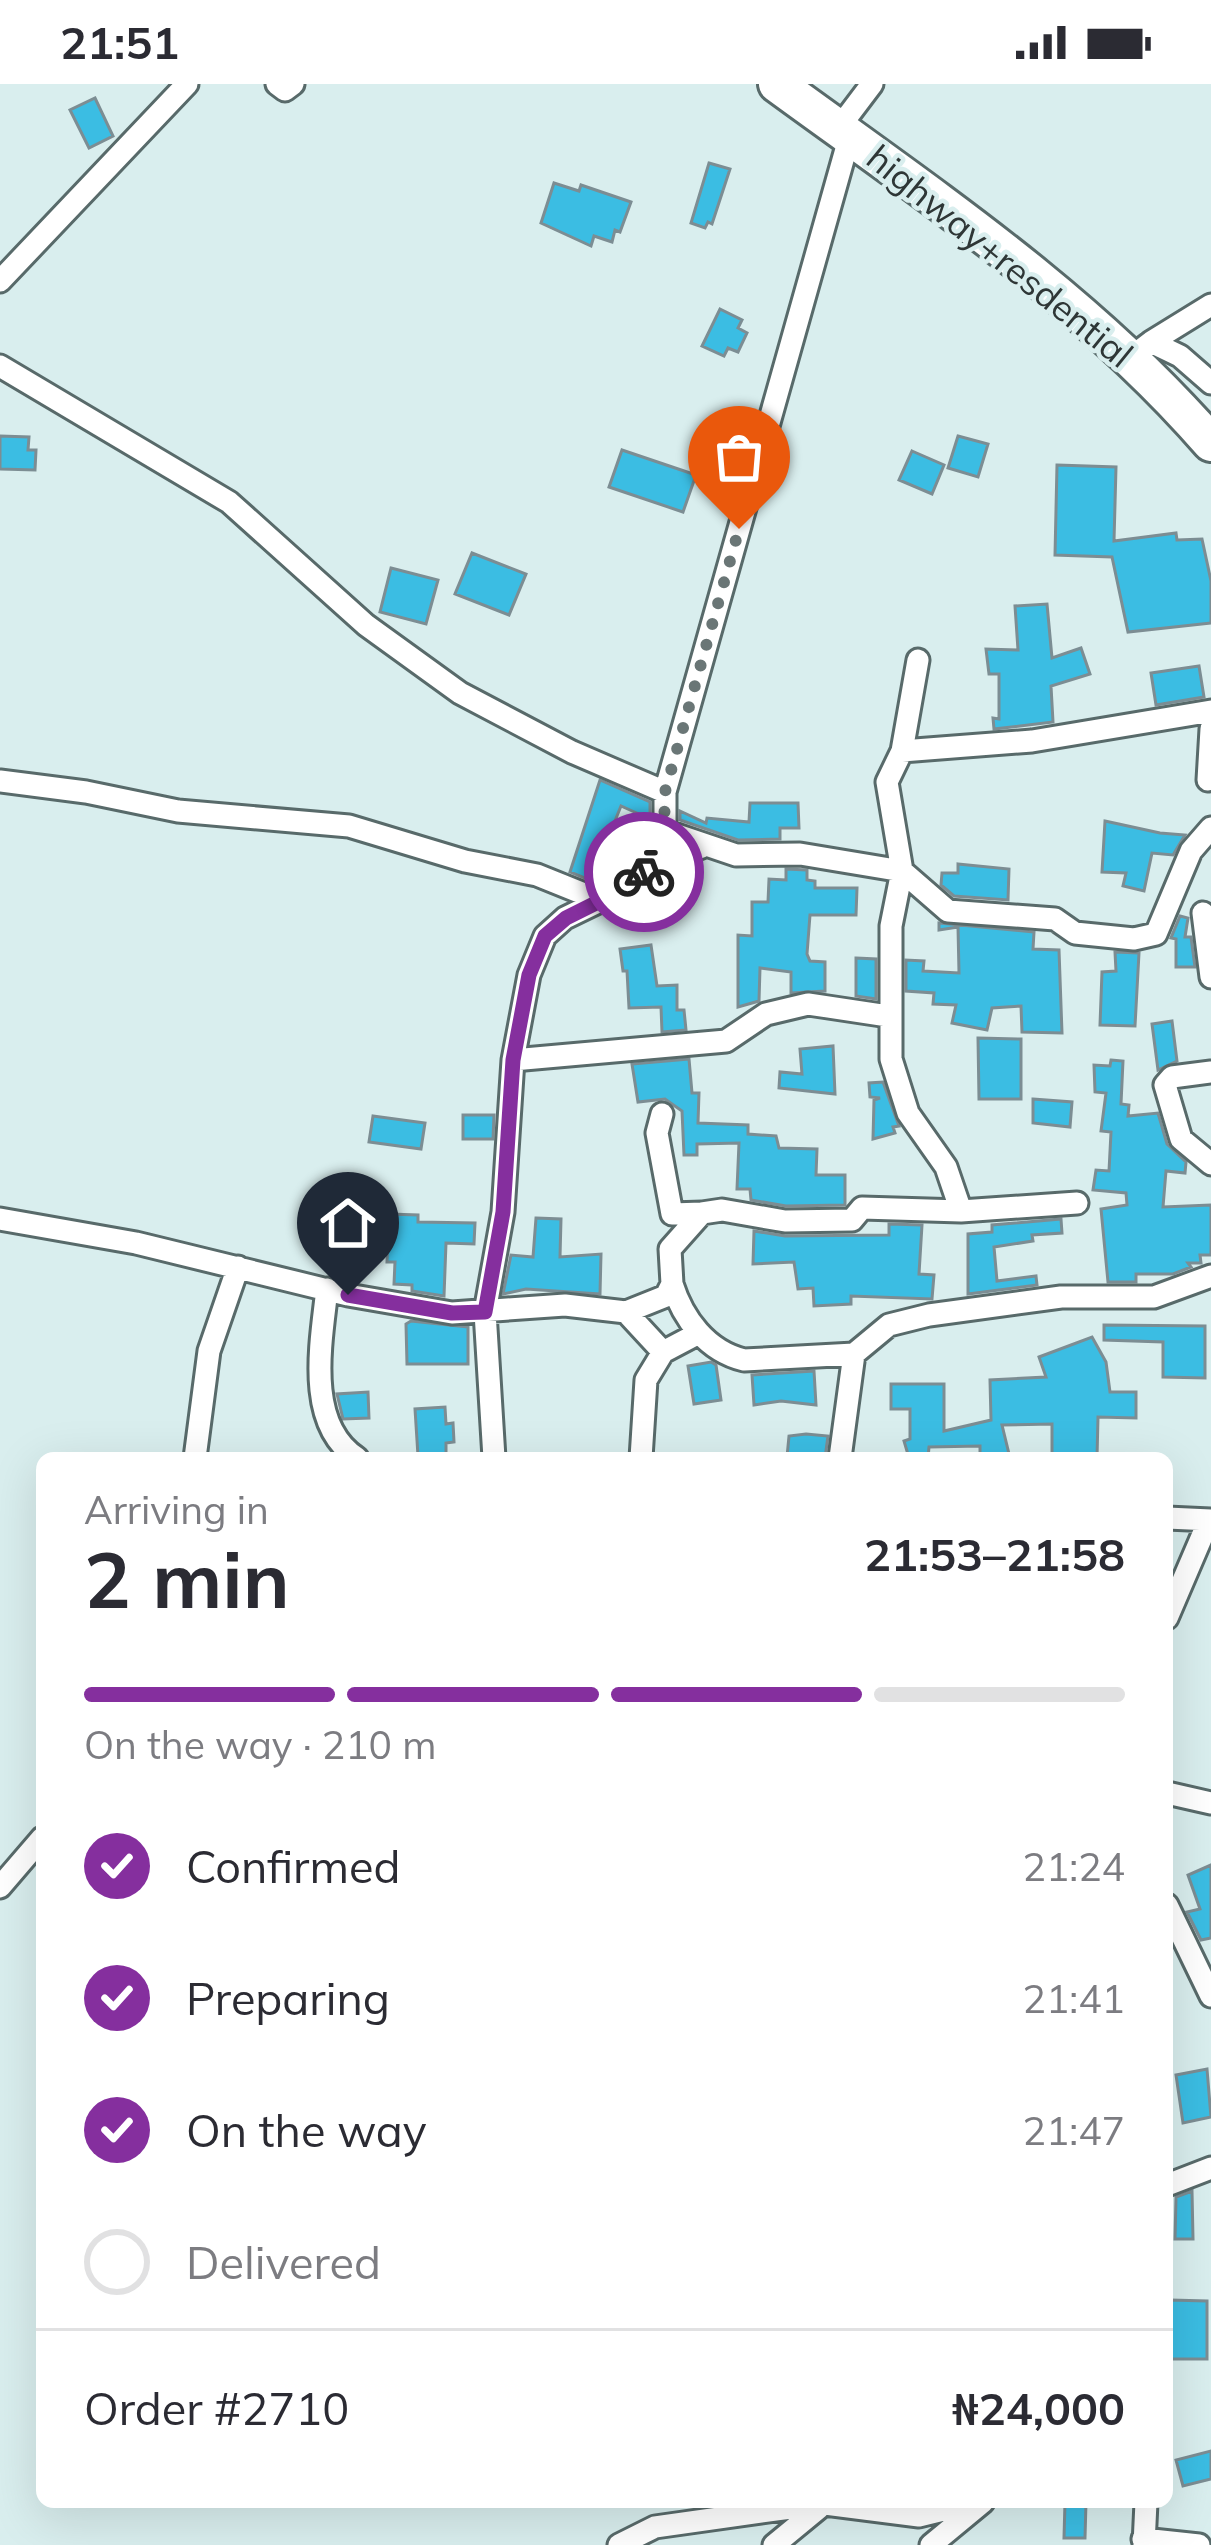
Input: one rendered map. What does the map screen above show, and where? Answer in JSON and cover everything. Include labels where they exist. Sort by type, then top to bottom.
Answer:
[{"type":"highway","name":"highway+resdential","points":[[777,84],[1140,350],[1211,443]]},
{"type":"street","points":[[0,281],[187,84]]},
{"type":"street","points":[[277,84],[286,91],[293,84]]},
{"type":"street","points":[[638,882],[664,831],[665,792],[844,132],[872,84]]},
{"type":"street","points":[[1140,350],[1211,305]]},
{"type":"street","points":[[1140,350],[1180,356],[1211,383]]},
{"type":"street","points":[[0,366],[230,502],[366,625],[460,693],[572,752],[665,792]]},
{"type":"street","points":[[918,660],[902,751],[886,782],[902,871],[891,926],[891,1060],[908,1113],[946,1167],[961,1211]]},
{"type":"street","points":[[902,751],[1032,741],[1211,711]]},
{"type":"street","points":[[1208,780],[1211,729]]},
{"type":"street","points":[[0,781],[86,791],[178,812],[349,826],[465,861],[537,875],[599,900]]},
{"type":"street","points":[[664,831],[702,847],[757,857],[800,854],[902,871],[948,911],[1055,920],[1075,933],[1134,939],[1156,934],[1191,851],[1211,828]]},
{"type":"street","points":[[494,1452],[485,1312],[503,1212],[513,1060],[529,975],[545,936],[668,860],[702,847]]},
{"type":"street","points":[[1166,902],[1207,914],[1211,977]]},
{"type":"street","points":[[513,1060],[726,1041],[766,1014],[808,1004],[888,1016]]},
{"type":"street","points":[[1211,1072],[1172,1077],[1165,1085],[1181,1139],[1211,1164]]},
{"type":"street","points":[[662,1114],[657,1133],[672,1214],[722,1210],[785,1221],[852,1220],[862,1208],[961,1211],[1077,1203]]},
{"type":"street","points":[[703,1213],[670,1250],[672,1284],[678,1304],[699,1333],[727,1356],[744,1360],[854,1354],[889,1325],[929,1316],[1061,1297],[1154,1297],[1211,1276]]},
{"type":"street","points":[[0,1219],[452,1313],[565,1305],[626,1312],[653,1305],[666,1296],[672,1284]]},
{"type":"street","points":[[196,1452],[209,1351],[238,1267]]},
{"type":"street","points":[[327,1289],[322,1337],[325,1410],[329,1432],[351,1452]]},
{"type":"street","points":[[626,1312],[663,1352]]},
{"type":"street","points":[[641,1452],[646,1380],[663,1352],[699,1333]]},
{"type":"street","points":[[841,1452],[854,1354]]},
{"type":"street","points":[[1173,1518],[1210,1520],[1173,1604]]},
{"type":"street","points":[[1173,1794],[1211,1803]]},
{"type":"street","points":[[0,1887],[36,1845]]},
{"type":"street","points":[[1173,1917],[1211,1996]]},
{"type":"street","points":[[1173,2183],[1211,2168]]},
{"type":"street","points":[[620,2545],[655,2527],[795,2508]]},
{"type":"street","points":[[774,2545],[820,2508]]},
{"type":"street","points":[[857,2508],[920,2516],[954,2508]]},
{"type":"street","points":[[932,2545],[972,2508]]},
{"type":"street","points":[[1146,2508],[1143,2542],[1199,2545]]},
{"type":"building","points":[[95,98],[113,136],[89,148],[70,110]]},
{"type":"building","points":[[709,163],[730,169],[712,224],[708,222],[705,228],[691,223]]},
{"type":"building","points":[[554,183],[579,191],[581,185],[631,202],[612,242],[594,236],[591,246],[541,223]]},
{"type":"building","points":[[720,309],[742,320],[738,328],[747,333],[738,352],[728,348],[724,356],[702,346]]},
{"type":"building","points":[[0,436],[29,437],[28,450],[36,450],[35,470],[0,469]]},
{"type":"building","points":[[958,436],[988,444],[978,477],[948,468]]},
{"type":"building","points":[[622,450],[696,475],[683,512],[609,487]]},
{"type":"building","points":[[912,451],[944,465],[932,494],[899,480]]},
{"type":"building","points":[[1057,465],[1116,467],[1114,541],[1176,533],[1177,540],[1202,539],[1211,581],[1211,623],[1128,632],[1112,557],[1055,555]]},
{"type":"building","points":[[472,553],[526,574],[509,615],[455,594]]},
{"type":"building","points":[[391,568],[438,580],[426,624],[380,612]]},
{"type":"building","points":[[1047,604],[1052,658],[1081,648],[1090,674],[1051,686],[1053,722],[994,729],[993,718],[999,719],[999,674],[989,674],[986,649],[1018,650],[1015,606]]},
{"type":"building","points":[[1199,666],[1204,697],[1156,705],[1151,673]]},
{"type":"building","points":[[600,780],[650,802],[650,819],[621,806],[600,858],[608,861],[599,884],[570,872]]},
{"type":"building","points":[[750,803],[798,803],[799,828],[780,828],[780,839],[738,840],[680,820],[680,811],[706,823],[707,818],[749,822]]},
{"type":"building","points":[[1105,821],[1185,835],[1173,855],[1152,853],[1144,891],[1123,886],[1126,873],[1102,872]]},
{"type":"building","points":[[958,864],[1009,869],[1008,900],[954,896],[941,885],[942,873],[958,873]]},
{"type":"building","points":[[786,869],[807,870],[807,880],[815,881],[815,888],[857,888],[856,915],[810,915],[807,954],[810,961],[825,962],[825,991],[791,993],[791,972],[760,968],[759,1001],[738,1007],[738,935],[752,936],[752,902],[768,902],[769,879],[786,880]]},
{"type":"building","points":[[1180,916],[1188,918],[1185,937],[1191,937],[1195,967],[1176,967],[1176,939],[1171,938]]},
{"type":"building","points":[[939,923],[1034,932],[1033,949],[1059,950],[1062,1033],[1022,1032],[1021,1006],[992,1008],[987,1030],[952,1023],[956,1005],[933,1004],[934,993],[906,991],[906,960],[924,961],[923,971],[959,973],[958,927],[939,930]]},
{"type":"building","points":[[651,945],[657,986],[677,985],[677,1010],[684,1010],[686,1030],[662,1032],[661,1007],[629,1008],[627,971],[623,971],[620,949]]},
{"type":"building","points":[[1115,952],[1139,953],[1135,1026],[1100,1025],[1102,972],[1116,971]]},
{"type":"building","points":[[856,958],[876,959],[876,999],[856,996]]},
{"type":"building","points":[[1172,1021],[1177,1061],[1158,1070],[1152,1024]]},
{"type":"building","points":[[978,1038],[1021,1039],[1021,1099],[979,1099]]},
{"type":"building","points":[[833,1046],[835,1094],[779,1088],[780,1072],[802,1074],[800,1049]]},
{"type":"building","points":[[689,1059],[692,1093],[699,1093],[698,1123],[748,1125],[748,1134],[776,1136],[779,1148],[817,1149],[816,1175],[845,1175],[845,1205],[786,1206],[751,1200],[750,1189],[737,1189],[739,1143],[697,1144],[697,1155],[684,1155],[682,1111],[665,1099],[638,1102],[632,1064]]},
{"type":"building","points":[[1111,1060],[1123,1061],[1121,1104],[1129,1105],[1128,1116],[1158,1113],[1167,1144],[1186,1162],[1185,1173],[1166,1171],[1163,1207],[1211,1205],[1211,1255],[1200,1255],[1201,1263],[1188,1263],[1191,1267],[1173,1274],[1136,1274],[1136,1282],[1108,1282],[1101,1209],[1127,1205],[1126,1193],[1093,1190],[1096,1170],[1109,1171],[1111,1132],[1101,1131],[1106,1093],[1095,1092],[1094,1065],[1110,1066]]},
{"type":"building","points":[[883,1082],[899,1126],[893,1127],[895,1133],[873,1139],[874,1100],[880,1098],[870,1097],[869,1083]]},
{"type":"building","points":[[1033,1099],[1072,1102],[1070,1127],[1033,1123]]},
{"type":"building","points":[[463,1115],[494,1115],[493,1139],[463,1139]]},
{"type":"building","points":[[373,1116],[425,1123],[421,1149],[369,1142]]},
{"type":"building","points":[[389,1214],[418,1215],[418,1222],[475,1223],[474,1244],[446,1243],[444,1296],[394,1284],[395,1262],[387,1262]]},
{"type":"building","points":[[536,1218],[561,1219],[560,1257],[601,1254],[600,1294],[526,1289],[503,1294],[511,1255],[533,1257]]},
{"type":"building","points":[[1061,1219],[1062,1233],[1032,1235],[1033,1241],[994,1247],[997,1281],[1036,1276],[1037,1285],[968,1294],[968,1234],[992,1232],[992,1225]]},
{"type":"building","points":[[889,1224],[922,1225],[919,1274],[934,1275],[932,1299],[851,1296],[851,1304],[814,1306],[813,1288],[798,1289],[794,1262],[753,1264],[754,1231],[785,1236],[889,1235]]},
{"type":"building","points":[[406,1324],[468,1327],[468,1364],[407,1364]]},
{"type":"building","points":[[1104,1325],[1205,1326],[1205,1378],[1163,1377],[1163,1342],[1104,1340]]},
{"type":"building","points":[[1092,1337],[1106,1362],[1110,1392],[1136,1392],[1136,1418],[1098,1417],[1097,1452],[1052,1452],[1052,1424],[1002,1425],[1009,1452],[980,1452],[980,1446],[907,1452],[904,1441],[910,1439],[910,1409],[891,1409],[891,1384],[944,1384],[944,1431],[991,1420],[990,1380],[1046,1377],[1039,1357]]},
{"type":"building","points":[[716,1365],[721,1400],[694,1404],[688,1366]]},
{"type":"building","points":[[814,1371],[816,1405],[781,1401],[754,1405],[752,1375]]},
{"type":"building","points":[[368,1392],[369,1418],[343,1419],[337,1394]]},
{"type":"building","points":[[445,1407],[446,1424],[453,1423],[454,1442],[446,1443],[446,1452],[418,1452],[415,1409]]},
{"type":"building","points":[[789,1436],[828,1436],[826,1452],[787,1452]]},
{"type":"building","points":[[1211,1865],[1211,1938],[1201,1940],[1187,1912],[1200,1909],[1188,1875]]},
{"type":"building","points":[[1207,2069],[1211,2117],[1183,2123],[1176,2075]]},
{"type":"building","points":[[1192,2191],[1193,2239],[1175,2239],[1176,2197]]},
{"type":"building","points":[[1173,2300],[1207,2301],[1207,2359],[1173,2359]]},
{"type":"building","points":[[1211,2451],[1211,2479],[1183,2486],[1176,2460]]},
{"type":"building","points":[[1065,2508],[1086,2508],[1085,2538],[1064,2538]]},
{"type":"way so far","points":[[644,872],[664,831],[665,792],[739,529]]},
{"type":"route","points":[[348,1295],[452,1313],[485,1312],[503,1212],[513,1060],[529,975],[545,936],[566,918],[638,882],[644,872]]}]
